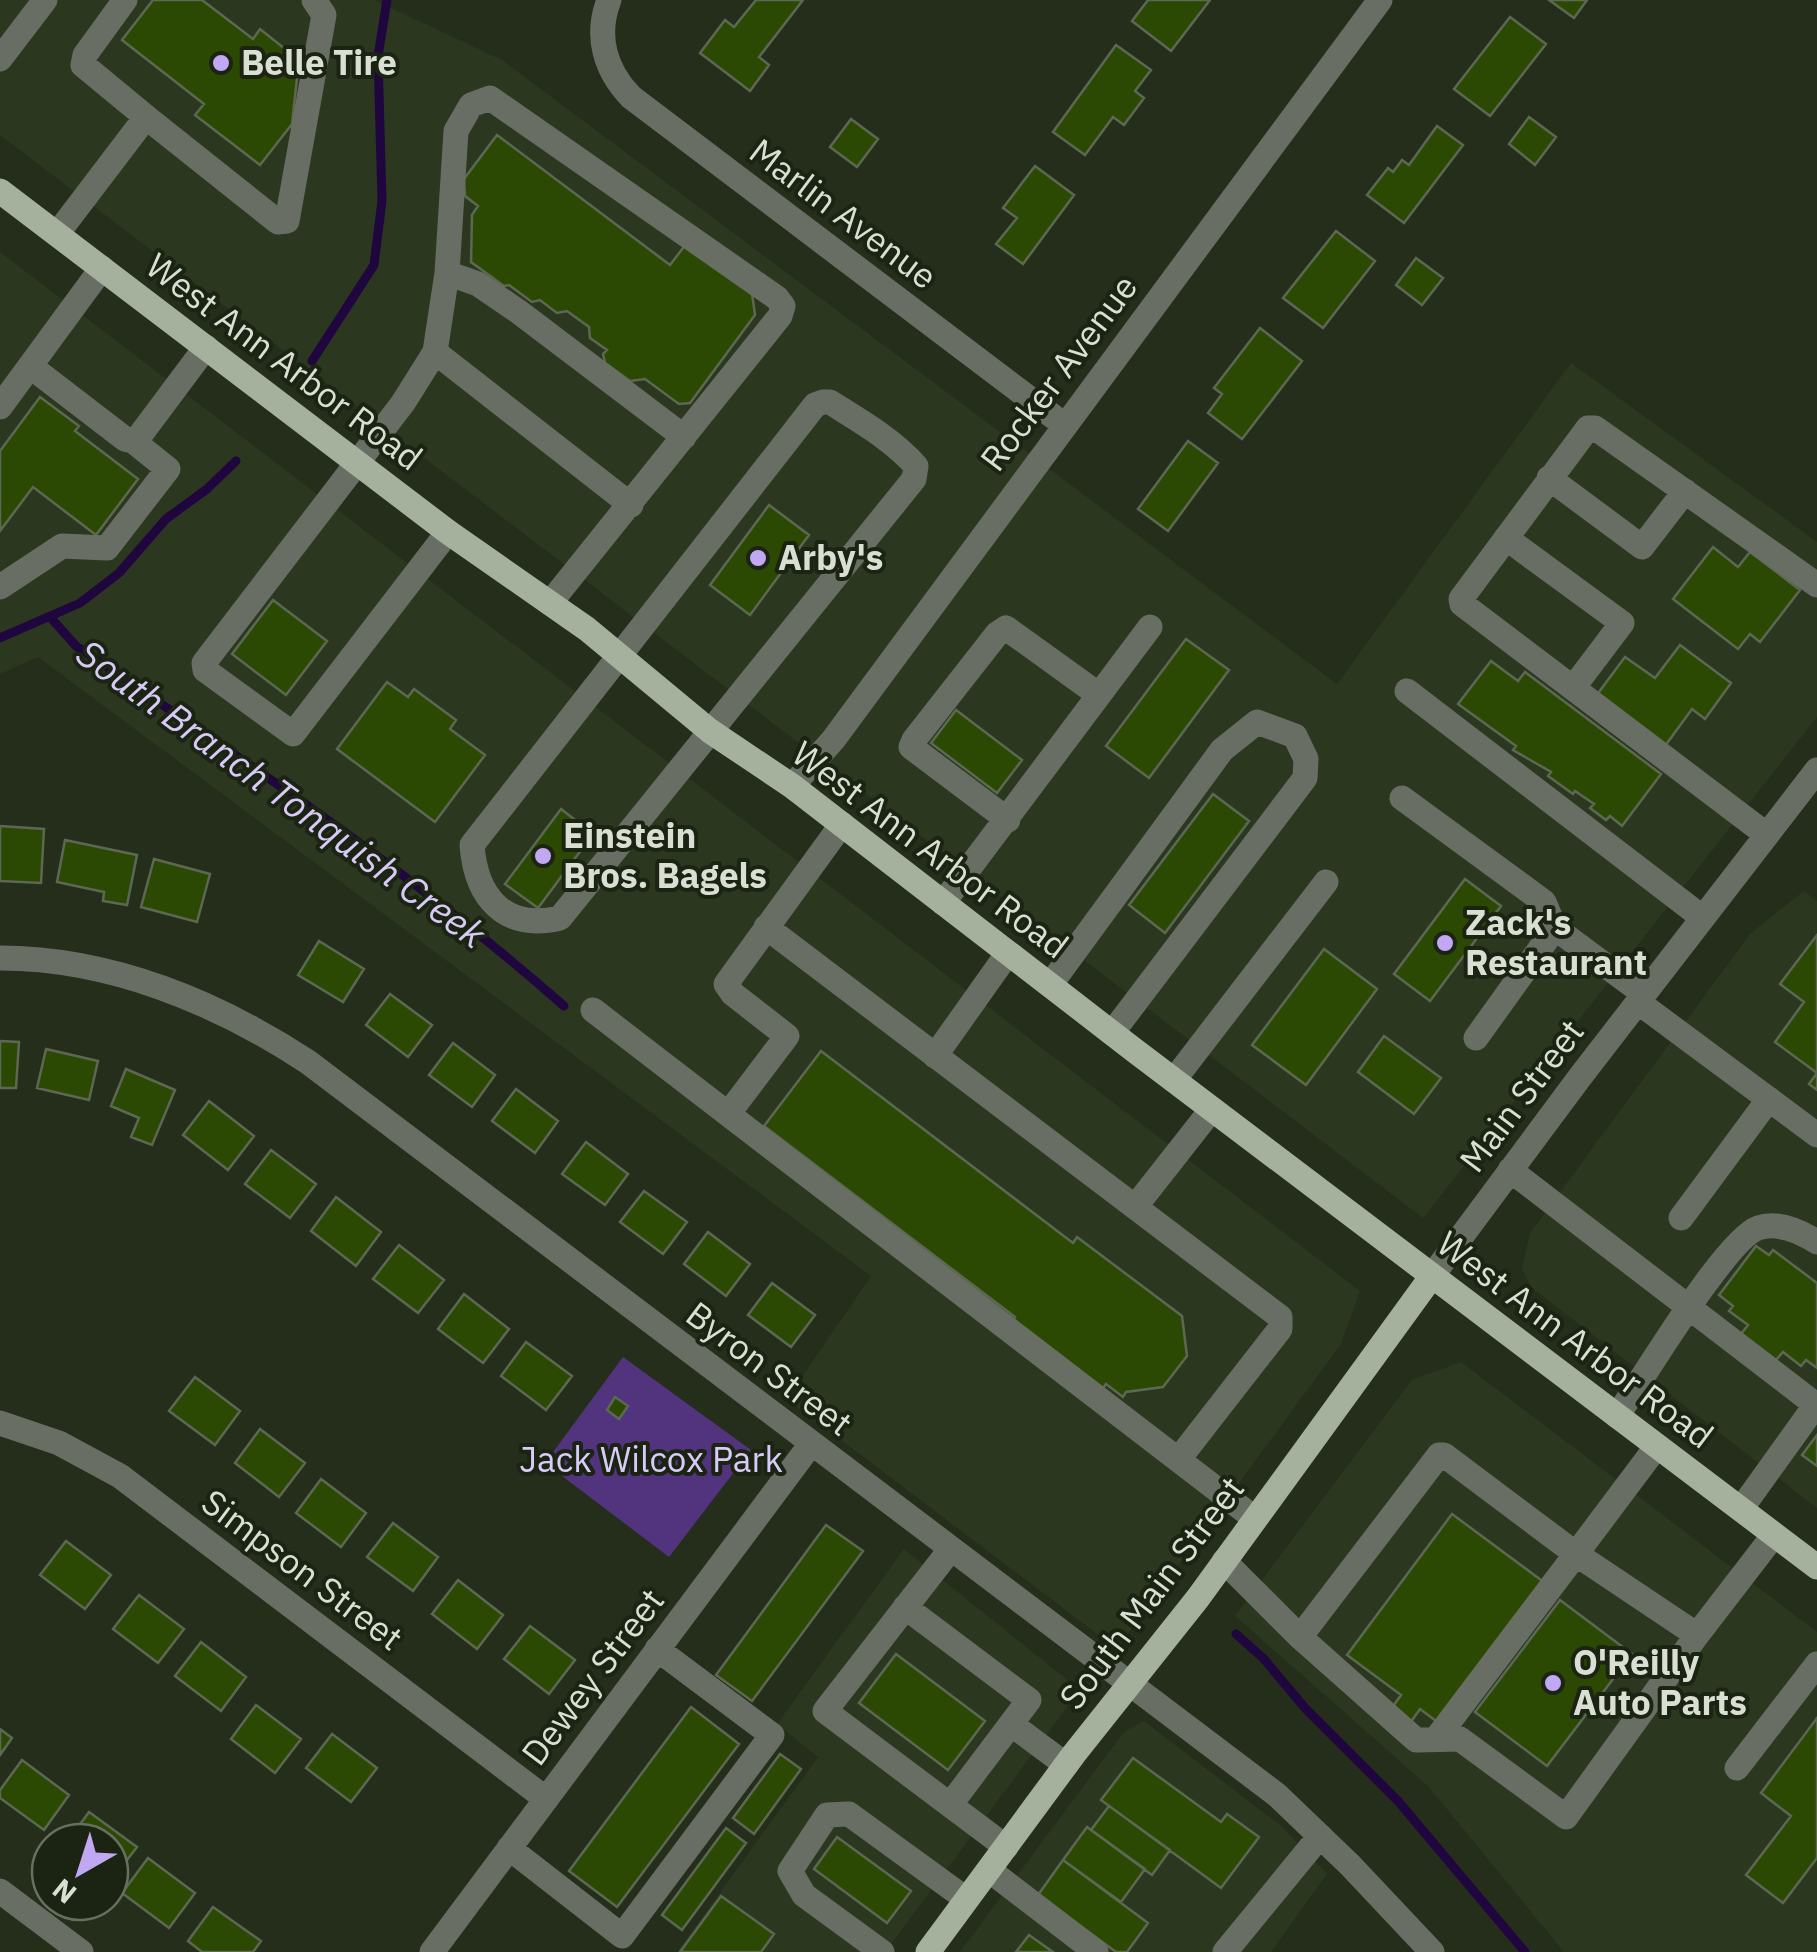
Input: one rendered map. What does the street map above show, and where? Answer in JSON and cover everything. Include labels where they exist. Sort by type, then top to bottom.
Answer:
[{"type":"main road","name":"West Ann Arbor Road","points":[[0,190],[448,532],[550,603],[710,731],[792,786],[1817,1566]]},
{"type":"main road","name":"South Main Street","points":[[928,1952],[1432,1276]]},
{"type":"street","points":[[0,59],[9,28],[45,0]]},
{"type":"street","points":[[126,0],[85,55],[83,64],[278,222],[287,221],[324,16],[314,0]]},
{"type":"street","name":"Marlin Avenue","points":[[609,0],[602,44],[612,74],[630,97],[1063,424]]},
{"type":"street","name":"Rocker Avenue","points":[[792,786],[833,740],[1380,0]]},
{"type":"street","points":[[448,532],[293,734],[205,670],[204,663],[403,403],[435,352],[447,272],[456,132],[470,105],[490,98],[777,298],[783,306],[780,316],[550,603]]},
{"type":"street","points":[[58,234],[146,117]]},
{"type":"street","points":[[0,407],[102,268]]},
{"type":"street","points":[[447,272],[478,284],[519,312],[684,437]]},
{"type":"street","points":[[133,441],[206,347]]},
{"type":"street","points":[[435,352],[631,505]]},
{"type":"street","points":[[0,587],[62,546],[107,548],[168,469],[30,366]]},
{"type":"street","points":[[830,402],[874,429],[916,466],[914,479],[560,918],[538,923],[504,914],[483,892],[472,846],[619,656],[815,405],[830,402]]},
{"type":"street","points":[[1767,835],[1462,604],[1462,596],[1584,432],[1595,428],[1817,585]]},
{"type":"street","points":[[1549,478],[1642,547],[1684,491]]},
{"type":"street","points":[[1506,538],[1622,623],[1574,688]]},
{"type":"street","points":[[1008,820],[911,747],[914,740],[997,634],[1006,628],[1098,695]]},
{"type":"street","points":[[944,902],[1150,628]]},
{"type":"street","points":[[1407,692],[1703,918]]},
{"type":"street","points":[[1050,985],[1222,750],[1256,722],[1295,736],[1306,758],[1306,778],[1112,1032]]},
{"type":"street","name":"Main Street","points":[[1432,1276],[1817,770]]},
{"type":"street","points":[[1402,798],[1544,902],[1555,928],[1817,1135]]},
{"type":"street","points":[[728,1114],[787,1036],[733,994],[726,984],[842,824]]},
{"type":"street","points":[[1174,1080],[1326,882]]},
{"type":"street","points":[[766,927],[1280,1318],[1282,1324],[1178,1460]]},
{"type":"street","points":[[1476,1038],[1555,928]]},
{"type":"street","points":[[936,1056],[1008,953]]},
{"type":"street","name":"Byron Street","points":[[0,958],[78,966],[146,982],[236,1019],[308,1062],[1277,1795],[1432,1952]]},
{"type":"street","points":[[593,1010],[1254,1518]]},
{"type":"street","points":[[1681,1218],[1769,1099]]},
{"type":"street","points":[[1135,1207],[1212,1109]]},
{"type":"street","points":[[1510,1170],[1816,1404],[1741,1509]]},
{"type":"street","points":[[1617,1416],[1713,1271],[1746,1234],[1762,1226],[1780,1228],[1799,1231],[1817,1242]]},
{"type":"street","name":"Simpson Street","points":[[0,1423],[59,1443],[120,1476],[546,1799]]},
{"type":"street","name":"Dewey Street","points":[[432,1952],[811,1444]]},
{"type":"street","points":[[1436,1740],[1657,1446]]},
{"type":"street","points":[[1300,1637],[1439,1455],[1697,1635]]},
{"type":"street","points":[[1224,1560],[1300,1637],[1416,1740],[1460,1739],[1566,1817],[1774,1535]]},
{"type":"street","points":[[950,1550],[825,1711],[1006,1847]]},
{"type":"street","points":[[905,1607],[1029,1700],[950,1805]]},
{"type":"street","points":[[509,1848],[622,1936],[703,1828],[772,1735],[657,1649]]},
{"type":"street","points":[[1737,1768],[1817,1664]]},
{"type":"street","points":[[1012,1724],[1066,1765]]},
{"type":"street","points":[[882,1952],[804,1894],[790,1871],[828,1815],[849,1814],[966,1900]]},
{"type":"street","points":[[1225,1952],[1320,1836]]},
{"type":"street","points":[[989,1870],[1096,1952]]},
{"type":"street","points":[[0,1890],[81,1952]]},
{"type":"shaded area","points":[[0,0],[374,0],[502,60],[1337,684],[1571,363],[1817,542],[1817,717],[1423,1218],[0,135]]},
{"type":"shaded area","points":[[0,252],[1360,1291],[1341,1344],[1117,1649],[787,1399],[871,1276],[38,657],[0,674]]},
{"type":"shaded area","points":[[1804,891],[1817,901],[1817,1508],[1531,1287],[1522,1268],[1530,1233],[1750,934]]},
{"type":"shaded area","points":[[1461,1362],[1817,1632],[1817,1952],[1564,1952],[1428,1786],[1235,1616],[1412,1380]]},
{"type":"shaded area","points":[[904,1549],[1080,1690],[885,1952],[677,1952],[818,1757],[777,1724]]},
{"type":"shaded area","points":[[1144,1721],[1281,1826],[1327,1874],[1271,1952],[960,1952],[1124,1732]]},
{"type":"green space","name":"Jack Wilcox Park","points":[[623,1357],[751,1450],[669,1557],[545,1463]]},
{"type":"building","points":[[153,0],[202,0],[253,39],[260,29],[299,60],[292,124],[260,165],[195,115],[204,104],[122,40]]},
{"type":"building","points":[[756,0],[803,0],[759,57],[769,65],[750,91],[700,53],[725,20],[734,27]]},
{"type":"building","points":[[1148,0],[1210,0],[1171,51],[1132,21]]},
{"type":"building","points":[[1549,0],[1587,0],[1574,18]]},
{"type":"building","points":[[1510,17],[1546,44],[1490,116],[1454,89]]},
{"type":"building","points":[[1116,45],[1151,70],[1135,91],[1144,98],[1124,125],[1113,117],[1085,155],[1053,132]]},
{"type":"building","points":[[1529,117],[1556,137],[1535,165],[1509,144]]},
{"type":"building","points":[[851,119],[878,139],[857,167],[830,147]]},
{"type":"building","points":[[1437,126],[1463,145],[1404,223],[1367,195],[1388,168],[1393,172],[1402,160],[1409,165]]},
{"type":"building","points":[[497,135],[670,265],[686,244],[752,293],[755,315],[690,403],[679,404],[645,379],[630,381],[605,363],[603,354],[607,350],[590,338],[589,327],[567,311],[557,313],[540,300],[532,302],[471,262],[472,215],[478,206],[465,196],[464,179]]},
{"type":"building","points":[[1035,166],[1074,195],[1023,264],[996,244],[1017,218],[1003,208]]},
{"type":"building","points":[[1336,231],[1375,261],[1323,328],[1283,298]]},
{"type":"building","points":[[1416,258],[1443,278],[1422,305],[1396,285]]},
{"type":"building","points":[[1260,328],[1302,361],[1242,439],[1208,413],[1222,394],[1214,388]]},
{"type":"building","points":[[40,397],[79,426],[75,431],[138,479],[96,535],[33,487],[0,531],[0,451]]},
{"type":"building","points":[[1188,441],[1218,463],[1168,531],[1138,509]]},
{"type":"building","points":[[769,505],[809,535],[750,615],[710,585]]},
{"type":"building","points":[[1713,547],[1738,567],[1750,552],[1800,590],[1760,642],[1750,634],[1738,649],[1673,599]]},
{"type":"building","points":[[273,600],[327,641],[286,695],[232,654]]},
{"type":"building","points":[[1186,639],[1229,670],[1149,778],[1106,746]]},
{"type":"building","points":[[1680,645],[1731,683],[1705,719],[1692,709],[1665,746],[1596,696],[1625,657],[1655,678]]},
{"type":"building","points":[[1491,661],[1518,681],[1525,672],[1661,774],[1622,826],[1610,816],[1606,820],[1590,808],[1594,804],[1548,776],[1551,772],[1513,750],[1516,746],[1458,704]]},
{"type":"building","points":[[387,682],[408,697],[414,689],[456,720],[450,729],[485,755],[435,822],[337,749]]},
{"type":"building","points":[[956,710],[1022,760],[997,793],[931,743]]},
{"type":"building","points":[[1213,794],[1249,821],[1165,933],[1129,905]]},
{"type":"building","points":[[561,809],[593,834],[538,908],[505,884]]},
{"type":"building","points":[[0,826],[44,829],[41,883],[0,881]]},
{"type":"building","points":[[65,840],[137,855],[127,905],[103,901],[104,892],[57,882]]},
{"type":"building","points":[[154,859],[210,874],[197,922],[141,907]]},
{"type":"building","points":[[1465,879],[1501,906],[1430,1001],[1394,974]]},
{"type":"building","points":[[1817,935],[1817,1073],[1775,1042],[1804,1002],[1780,984]]},
{"type":"building","points":[[319,941],[364,969],[343,1002],[298,975]]},
{"type":"building","points":[[1324,949],[1377,989],[1306,1085],[1252,1045]]},
{"type":"building","points":[[390,994],[432,1025],[408,1057],[366,1025]]},
{"type":"building","points":[[1384,1036],[1441,1078],[1414,1114],[1358,1072]]},
{"type":"building","points":[[0,1041],[19,1042],[16,1088],[0,1088]]},
{"type":"building","points":[[453,1043],[495,1075],[472,1107],[429,1075]]},
{"type":"building","points":[[46,1049],[98,1061],[89,1100],[37,1088]]},
{"type":"building","points":[[821,1051],[1073,1243],[1077,1237],[1182,1316],[1187,1356],[1163,1387],[1126,1392],[1123,1397],[1106,1384],[1100,1392],[1010,1324],[1015,1317],[764,1126]]},
{"type":"building","points":[[126,1069],[175,1090],[152,1145],[131,1137],[139,1118],[111,1106]]},
{"type":"building","points":[[1817,1073],[1817,1090],[1809,1084]]},
{"type":"building","points":[[516,1089],[558,1121],[535,1153],[492,1121]]},
{"type":"building","points":[[209,1101],[254,1136],[228,1170],[183,1135]]},
{"type":"building","points":[[586,1142],[628,1174],[605,1205],[562,1174]]},
{"type":"building","points":[[271,1150],[316,1184],[290,1218],[245,1184]]},
{"type":"building","points":[[644,1191],[687,1222],[663,1254],[620,1222]]},
{"type":"building","points":[[336,1197],[381,1232],[356,1266],[311,1231]]},
{"type":"building","points":[[708,1232],[750,1264],[726,1296],[684,1264]]},
{"type":"building","points":[[399,1245],[444,1280],[418,1313],[373,1279]]},
{"type":"building","points":[[1756,1246],[1769,1255],[1773,1250],[1817,1283],[1817,1368],[1806,1360],[1801,1366],[1783,1352],[1776,1360],[1741,1334],[1748,1325],[1729,1311],[1733,1306],[1719,1295]]},
{"type":"building","points":[[772,1283],[815,1315],[791,1347],[748,1315]]},
{"type":"building","points":[[464,1294],[509,1329],[483,1363],[438,1329]]},
{"type":"building","points":[[526,1342],[572,1376],[546,1410],[501,1376]]},
{"type":"building","points":[[195,1377],[240,1411],[215,1445],[169,1411]]},
{"type":"building","points":[[615,1397],[628,1406],[619,1419],[607,1410]]},
{"type":"building","points":[[260,1429],[305,1463],[279,1497],[235,1463]]},
{"type":"building","points":[[1817,1435],[1817,1466],[1802,1455]]},
{"type":"building","points":[[321,1479],[366,1513],[341,1547],[296,1513]]},
{"type":"building","points":[[1452,1514],[1545,1583],[1440,1724],[1420,1709],[1408,1726],[1389,1712],[1401,1695],[1347,1655]]},
{"type":"building","points":[[393,1523],[438,1557],[413,1591],[367,1557]]},
{"type":"building","points":[[826,1525],[863,1551],[752,1701],[716,1675]]},
{"type":"building","points":[[66,1541],[111,1575],[85,1609],[40,1575]]},
{"type":"building","points":[[458,1580],[503,1615],[477,1649],[432,1614]]},
{"type":"building","points":[[139,1595],[184,1629],[158,1663],[113,1629]]},
{"type":"building","name":"O'Reilly Auto Parts","points":[[1560,1600],[1632,1654],[1547,1766],[1475,1712]]},
{"type":"building","points":[[530,1626],[575,1660],[549,1694],[504,1659]]},
{"type":"building","points":[[201,1642],[246,1677],[221,1711],[175,1676]]},
{"type":"building","points":[[896,1654],[985,1721],[948,1770],[859,1703]]},
{"type":"building","points":[[256,1705],[301,1739],[275,1773],[231,1739]]},
{"type":"building","points":[[691,1707],[739,1744],[617,1907],[569,1871]]},
{"type":"building","points":[[1817,1718],[1817,1858],[1783,1903],[1746,1875],[1791,1816],[1761,1793]]},
{"type":"building","points":[[0,1729],[12,1738],[0,1755]]},
{"type":"building","points":[[332,1734],[377,1768],[351,1802],[306,1768]]},
{"type":"building","points":[[780,1754],[801,1769],[754,1834],[733,1818]]},
{"type":"building","points":[[1133,1758],[1221,1822],[1227,1814],[1259,1837],[1221,1888],[1101,1800]]},
{"type":"building","points":[[22,1760],[69,1795],[50,1822],[33,1822],[0,1798],[0,1790]]},
{"type":"building","points":[[1109,1806],[1170,1850],[1152,1875],[1091,1830]]},
{"type":"building","points":[[89,1812],[103,1822],[82,1822]]},
{"type":"building","points":[[1087,1827],[1145,1869],[1121,1902],[1063,1860]]},
{"type":"building","points":[[726,1828],[746,1843],[682,1930],[662,1915]]},
{"type":"building","points":[[837,1837],[911,1891],[887,1923],[814,1869]]},
{"type":"building","points":[[148,1858],[195,1893],[169,1928],[130,1899],[130,1882]]},
{"type":"building","points":[[1063,1860],[1148,1923],[1127,1952],[1116,1952],[1038,1895]]},
{"type":"building","points":[[721,1896],[774,1934],[761,1952],[680,1952]]},
{"type":"building","points":[[213,1907],[261,1941],[253,1952],[202,1952],[188,1941]]},
{"type":"building","points":[[1029,1935],[1053,1952],[1016,1952]]},
{"type":"waterway","name":"South Branch Tonquish Creek","points":[[312,361],[374,265],[382,201],[378,56],[387,0]]},
{"type":"waterway","name":"South Branch Tonquish Creek","points":[[0,638],[80,603],[119,573],[166,519],[207,489],[236,461]]},
{"type":"waterway","name":"South Branch Tonquish Creek","points":[[51,618],[76,646],[387,863],[564,1006]]},
{"type":"waterway","name":"South Branch Tonquish Creek","points":[[1236,1634],[1398,1801],[1525,1952]]},
{"type":"place","name":"Belle Tire","points":[[221,63]]},
{"type":"place","name":"Arby's","points":[[758,558]]},
{"type":"place","name":"Einstein Bros. Bagels","points":[[543,856]]},
{"type":"place","name":"Zack's Restaurant","points":[[1445,943]]},
{"type":"place","name":"O'Reilly Auto Parts","points":[[1553,1683]]}]
